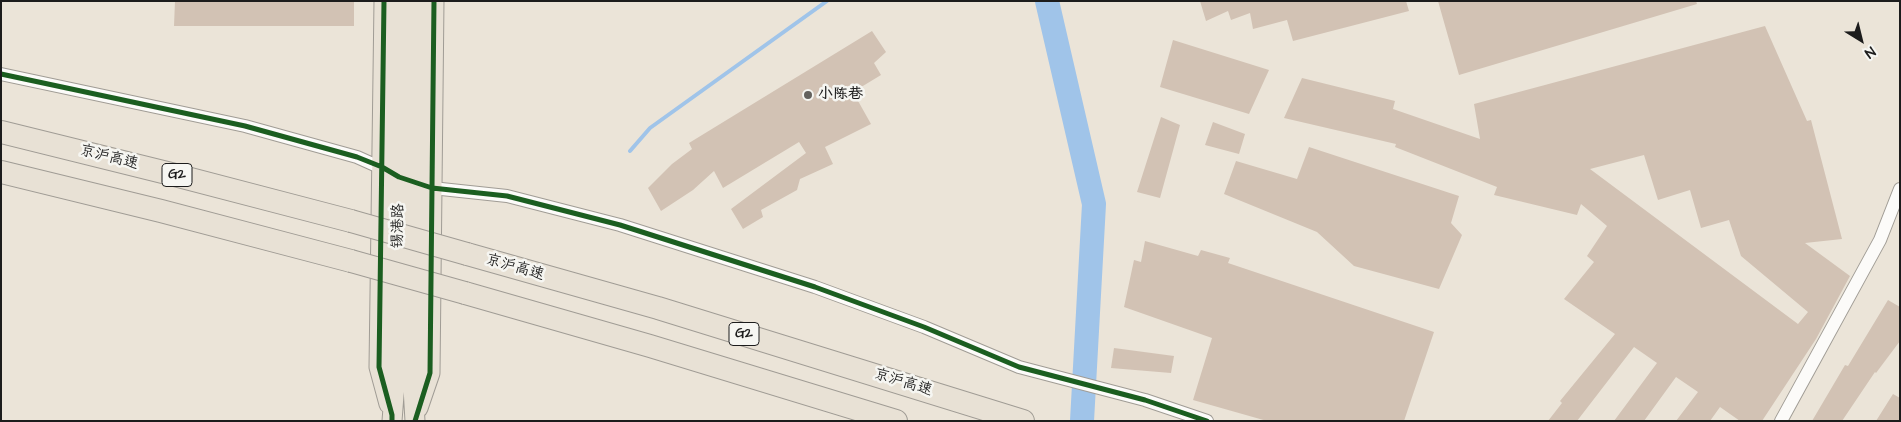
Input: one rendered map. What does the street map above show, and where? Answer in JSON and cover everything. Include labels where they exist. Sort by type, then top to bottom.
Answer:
[{"type":"highway","name":"京沪高速","points":[[1,132],[171,174],[467,254],[668,311],[1021,420]]},
{"type":"highway","points":[[1,172],[161,211],[350,261],[641,343],[896,421]]},
{"type":"main road","points":[[384,1],[379,367],[392,418]]},
{"type":"main road","name":"锡港路","points":[[401,1],[415,182]]},
{"type":"main road","name":"锡港路","points":[[392,418],[415,182],[417,1]]},
{"type":"main road","points":[[415,418],[430,373],[415,182],[434,1]]},
{"type":"street","points":[[1,74],[245,126],[357,157],[415,182],[507,196],[620,225],[814,287],[924,327],[1019,367],[1145,400],[1207,421]]},
{"type":"street","points":[[1781,421],[1880,240],[1900,189]]},
{"type":"building","points":[[175,1],[354,1],[354,26],[174,26]]},
{"type":"building","points":[[1200,1],[1406,1],[1409,11],[1293,41],[1287,20],[1253,29],[1250,13],[1231,20],[1228,11],[1206,21]]},
{"type":"building","points":[[1438,1],[1696,1],[1697,4],[1459,75]]},
{"type":"building","points":[[1765,26],[1807,121],[1811,120],[1842,239],[1805,243],[1850,276],[1816,339],[1762,421],[1740,421],[1720,407],[1710,421],[1676,421],[1698,392],[1676,377],[1644,421],[1614,421],[1657,363],[1634,347],[1577,421],[1548,421],[1562,403],[1560,401],[1615,334],[1564,299],[1594,262],[1587,256],[1607,226],[1581,204],[1577,215],[1494,195],[1497,187],[1395,147],[1396,144],[1284,118],[1302,78],[1395,101],[1393,109],[1480,139],[1474,104]],"holes":[[[1644,155],[1658,200],[1690,190],[1701,228],[1729,220],[1741,256],[1808,312],[1798,324],[1590,169]]]},
{"type":"building","name":"小陈巷","points":[[872,31],[886,52],[874,63],[881,75],[853,92],[871,124],[825,147],[833,164],[800,179],[797,190],[761,210],[763,217],[743,229],[731,209],[806,153],[799,142],[723,188],[714,171],[693,190],[661,211],[648,188],[672,164],[692,149],[689,143]]},
{"type":"building","points":[[1173,40],[1269,70],[1249,114],[1160,87]]},
{"type":"building","points":[[1161,117],[1180,125],[1160,198],[1137,192]]},
{"type":"building","points":[[1213,122],[1245,134],[1239,154],[1205,145]]},
{"type":"building","points":[[1309,147],[1459,196],[1451,223],[1462,235],[1439,289],[1354,266],[1317,232],[1224,194],[1236,161],[1297,179]]},
{"type":"building","points":[[1145,241],[1198,256],[1201,250],[1230,258],[1228,263],[1434,332],[1404,421],[1267,421],[1193,400],[1212,338],[1124,307],[1134,260],[1141,262]]},
{"type":"building","points":[[1888,300],[1900,307],[1900,341],[1875,372],[1842,421],[1812,421],[1845,365],[1848,366]]},
{"type":"building","points":[[1114,348],[1174,356],[1171,373],[1111,368]]},
{"type":"building","points":[[1893,394],[1900,398],[1900,421],[1876,421]]},
{"type":"waterway","points":[[630,151],[650,128],[827,1]]},
{"type":"waterway","points":[[1047,1],[1094,204],[1082,421]]},
{"type":"cycle path","points":[[384,1],[379,367],[392,421]]},
{"type":"cycle path","points":[[415,421],[430,373],[434,1]]},
{"type":"cycle path","points":[[1,74],[245,126],[357,157],[382,167],[399,177],[432,188],[507,196],[620,225],[815,287],[924,327],[1019,367],[1145,400],[1207,421]]},
{"type":"place","name":"小陈巷","points":[[808,95]]}]
